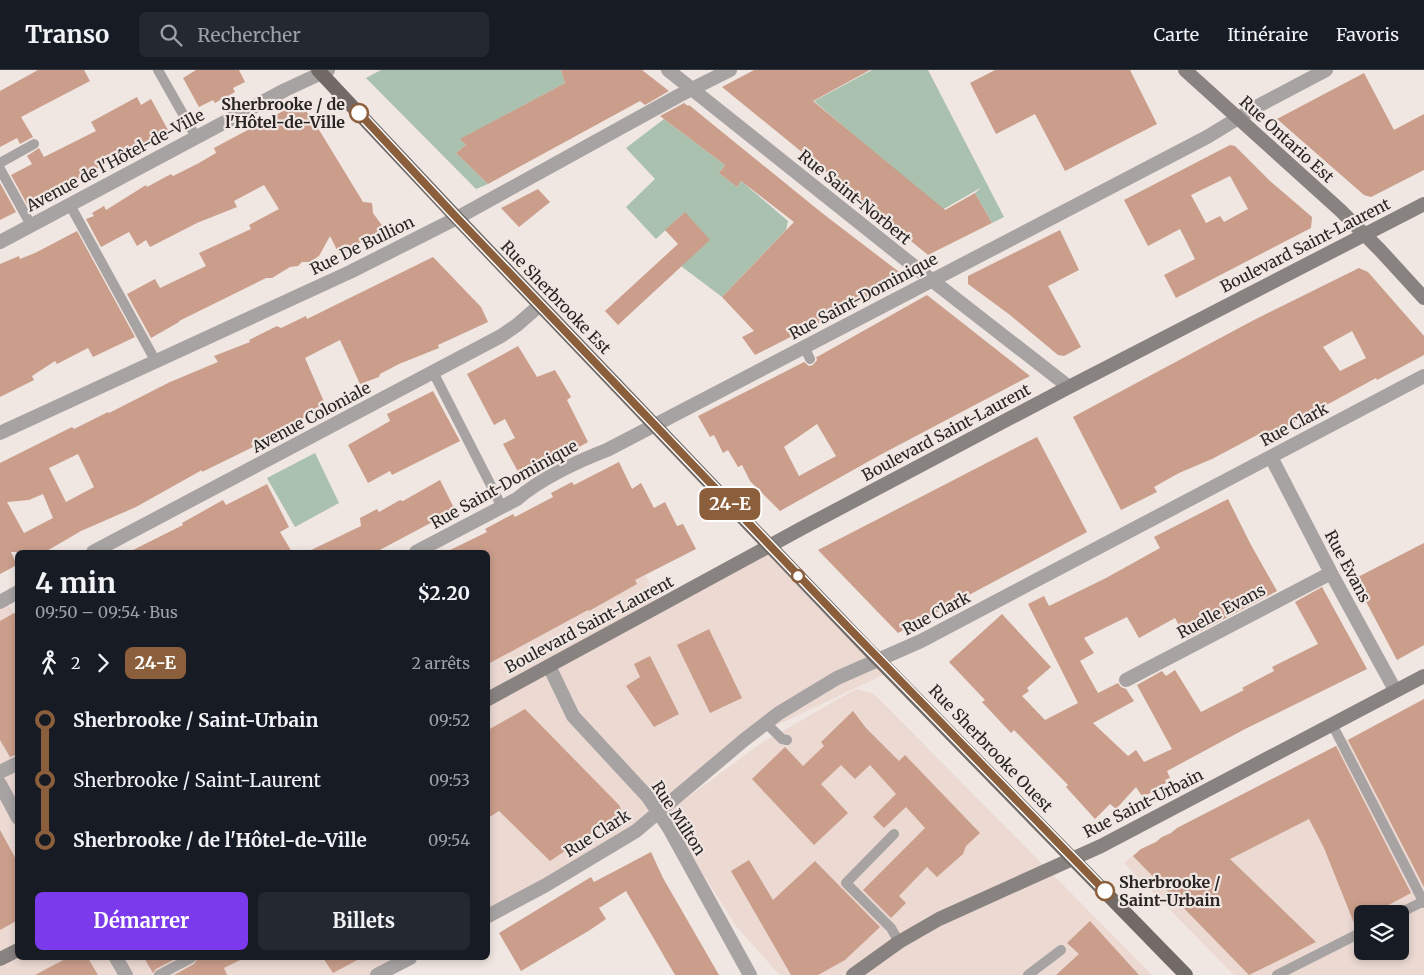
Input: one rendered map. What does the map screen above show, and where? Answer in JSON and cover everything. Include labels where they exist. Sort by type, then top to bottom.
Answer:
[{"type":"main road","name":"Rue Ontario Est","points":[[1185,70],[1365,234],[1424,298]]},
{"type":"main road","name":"Rue Sherbrooke Est","points":[[322,71],[457,218],[771,546]]},
{"type":"main road","name":"Boulevard Saint-Laurent","points":[[490,698],[1069,387],[1424,204]]},
{"type":"main road","name":"Rue Sherbrooke Ouest","points":[[771,546],[1186,975]]},
{"type":"main road","name":"Rue Saint-Urbain","points":[[853,975],[899,942],[939,919],[1100,846],[1424,676]]},
{"type":"main road","points":[[0,959],[15,952]]},
{"type":"street","name":"Rue Saint-Norbert","points":[[668,70],[1069,387]]},
{"type":"street","name":"Rue De Bullion","points":[[0,432],[350,272],[457,218],[730,70]]},
{"type":"street","name":"Rue Saint-Dominique","points":[[420,550],[517,499],[526,490],[578,462],[607,450],[654,424],[807,353],[932,279],[1207,138],[1326,70]]},
{"type":"street","name":"Avenue de l'Hôtel-de-Ville","points":[[0,242],[322,71]]},
{"type":"street","name":"Avenue Coloniale","points":[[97,550],[501,336],[540,305]]},
{"type":"street","name":"Rue Clark","points":[[490,915],[546,885],[636,831],[766,723],[837,678],[921,641],[1424,376]]},
{"type":"street","name":"Rue Evans","points":[[1271,456],[1331,573],[1396,690]]},
{"type":"street","name":"Ruelle Evans","points":[[1126,680],[1331,573]]},
{"type":"street","points":[[0,602],[15,597]]},
{"type":"street","name":"Rue Milton","points":[[549,666],[573,716],[648,797],[673,835],[750,975]]},
{"type":"street","points":[[0,772],[15,764]]},
{"type":"street","points":[[0,784],[15,812]]},
{"type":"street","points":[[117,960],[126,975]]},
{"type":"street","points":[[377,975],[406,960]]},
{"type":"lane","points":[[158,70],[196,137]]},
{"type":"lane","points":[[0,163],[34,144]]},
{"type":"lane","points":[[0,169],[31,225]]},
{"type":"lane","points":[[70,205],[155,360]]},
{"type":"lane","points":[[433,372],[502,507]]},
{"type":"lane","points":[[766,723],[782,739],[787,740]]},
{"type":"lane","points":[[1332,724],[1408,880],[1424,902],[1409,909]]},
{"type":"lane","points":[[894,834],[846,883],[891,928],[899,942]]},
{"type":"lane","points":[[1277,975],[1354,936]]},
{"type":"lane","points":[[1028,975],[1061,950]]},
{"type":"lane","points":[[159,975],[187,960]]},
{"type":"shaded area","points":[[622,528],[659,602],[761,545],[887,673],[758,734],[566,876],[490,919],[490,587],[543,559]]},
{"type":"shaded area","points":[[0,592],[15,615],[15,960],[415,960],[387,975],[0,975]]},
{"type":"shaded area","points":[[856,689],[874,694],[1152,975],[780,975],[736,926],[665,814],[760,744]]},
{"type":"shaded area","points":[[1424,699],[1424,975],[1234,975],[1124,863],[1141,849]]},
{"type":"green space","points":[[381,70],[561,70],[565,83],[461,139],[466,145],[456,153],[488,184],[476,189],[366,78]]},
{"type":"green space","points":[[872,70],[928,70],[1004,217],[992,223],[975,193],[982,187],[942,210],[814,101]]},
{"type":"green space","points":[[664,119],[725,165],[719,173],[737,187],[741,181],[788,221],[786,230],[722,297],[681,266],[685,212],[656,239],[626,207],[655,179],[626,148]]},
{"type":"green space","points":[[315,453],[339,503],[295,527],[267,478]]},
{"type":"building","points":[[38,70],[84,70],[90,81],[21,117],[33,137],[20,144],[17,138],[0,147],[0,91]]},
{"type":"building","points":[[196,70],[239,70],[245,82],[233,88],[235,92],[215,103],[213,100],[199,107],[183,78]]},
{"type":"building","points":[[561,70],[642,70],[669,91],[645,105],[640,101],[488,184],[456,153],[466,145],[460,139],[565,83]]},
{"type":"building","points":[[754,70],[870,70],[813,101],[945,210],[975,193],[992,223],[928,255],[722,87]]},
{"type":"building","points":[[995,70],[1130,70],[1157,124],[1065,171],[1035,114],[996,134],[970,83]]},
{"type":"building","points":[[1364,73],[1394,130],[1424,114],[1424,170],[1371,197],[1364,195],[1277,119]]},
{"type":"building","points":[[137,97],[141,105],[151,99],[168,130],[28,206],[11,175],[32,164],[27,156],[39,148],[44,157],[96,131],[91,122]]},
{"type":"building","points":[[300,102],[363,202],[372,203],[373,213],[386,231],[354,245],[349,252],[345,251],[339,254],[330,236],[319,256],[310,262],[302,262],[298,266],[290,267],[272,278],[266,278],[179,321],[151,338],[127,294],[155,279],[160,288],[206,266],[199,253],[251,229],[249,225],[279,209],[264,185],[234,201],[237,207],[197,223],[150,247],[146,240],[137,246],[129,232],[101,247],[86,219],[94,216],[92,213],[104,206],[106,210],[146,185],[147,187],[171,174],[173,176],[199,163],[216,153],[214,148]]},
{"type":"building","points":[[684,103],[689,105],[822,213],[907,278],[755,355],[742,337],[754,331],[722,297],[794,222],[741,181],[737,187],[719,173],[725,165],[660,116]]},
{"type":"building","points":[[1230,145],[1235,146],[1270,181],[1312,217],[1311,228],[1176,298],[1164,275],[1195,259],[1180,229],[1148,246],[1124,200]],"holes":[[[1230,176],[1248,209],[1224,222],[1220,216],[1206,223],[1191,195]]]},
{"type":"building","points":[[0,183],[16,212],[0,220]]},
{"type":"building","points":[[538,189],[550,202],[519,227],[501,208]]},
{"type":"building","points":[[685,212],[710,240],[618,325],[605,311],[678,244],[665,230]]},
{"type":"building","points":[[1060,230],[1079,270],[1048,286],[1081,347],[1064,356],[1058,355],[1010,315],[968,284],[968,276]]},
{"type":"building","points":[[77,231],[135,337],[93,357],[88,348],[57,364],[55,361],[32,376],[34,380],[0,397],[0,264],[19,256],[20,259],[35,253]]},
{"type":"building","points":[[433,257],[481,307],[488,322],[438,345],[439,348],[399,364],[380,374],[379,377],[360,384],[340,340],[305,358],[325,404],[305,413],[307,416],[251,443],[253,447],[202,472],[202,470],[136,507],[81,531],[48,550],[15,550],[15,552],[11,552],[15,566],[0,574],[0,463],[72,427],[74,429],[170,382],[218,362],[214,356],[250,342],[249,340],[277,326],[281,328],[306,316],[307,319]],"holes":[[[78,454],[94,487],[66,502],[49,468]],[[43,494],[53,518],[24,533],[7,502],[29,500]]]},
{"type":"building","points":[[1359,268],[1368,272],[1424,336],[1424,355],[1377,380],[1376,378],[1264,439],[1261,433],[1212,459],[1179,473],[1154,487],[1157,492],[1121,510],[1073,417],[1252,321]],"holes":[[[1352,331],[1366,358],[1340,371],[1323,347]]]},
{"type":"building","points":[[927,295],[1030,376],[880,455],[780,511],[750,481],[742,465],[738,467],[728,450],[723,453],[714,435],[710,437],[698,416],[804,362],[809,366],[813,365],[817,357]],"holes":[[[817,424],[836,456],[799,476],[784,447]]]},
{"type":"building","points":[[518,346],[537,377],[555,370],[571,397],[567,400],[588,442],[522,479],[503,444],[515,438],[505,419],[494,425],[467,374]]},
{"type":"building","points":[[433,391],[460,441],[392,475],[390,471],[368,483],[348,445],[390,421],[387,414]]},
{"type":"building","points":[[1037,437],[1087,532],[898,633],[818,550]]},
{"type":"building","points":[[619,462],[632,489],[641,483],[654,508],[665,502],[677,526],[683,524],[696,549],[635,580],[637,584],[589,611],[490,663],[490,550],[450,550],[487,532],[485,529],[513,514],[515,517],[553,497],[551,493],[572,482],[574,485]]},
{"type":"building","points":[[440,480],[455,510],[380,550],[311,550],[361,526],[360,518],[377,509],[379,512],[400,500],[403,501]]},
{"type":"building","points":[[267,484],[289,527],[280,532],[291,550],[133,550],[183,525],[182,523],[223,500],[226,505]]},
{"type":"building","points":[[1228,499],[1277,591],[1186,639],[1175,618],[1139,638],[1127,617],[1084,638],[1094,653],[1080,661],[1098,693],[1118,683],[1126,689],[1134,701],[1093,723],[1128,756],[1136,750],[1144,762],[1172,749],[1137,685],[1162,671],[1166,676],[1175,670],[1201,712],[1244,690],[1242,688],[1274,671],[1272,667],[1318,644],[1295,602],[1322,587],[1367,669],[1245,729],[1167,771],[1170,778],[1165,780],[1166,783],[1159,786],[1160,788],[1151,793],[1142,796],[1136,787],[1116,809],[1110,804],[1095,819],[1066,787],[1068,785],[1014,730],[1011,733],[982,702],[985,700],[949,662],[1002,614],[1051,667],[1027,688],[1029,691],[1022,696],[1045,720],[1078,703],[1028,604],[1044,596],[1049,606],[1106,578],[1160,548],[1154,537]]},
{"type":"building","points":[[1424,543],[1424,645],[1397,660],[1354,579]]},
{"type":"building","points":[[15,613],[15,755],[10,757],[0,740],[0,621]]},
{"type":"building","points":[[709,629],[742,698],[710,713],[677,645]]},
{"type":"building","points":[[650,656],[679,714],[654,727],[626,686],[640,677],[634,664]]},
{"type":"building","points":[[1424,699],[1424,887],[1348,740]]},
{"type":"building","points":[[525,709],[619,805],[621,809],[617,816],[550,861],[499,811],[490,817],[490,729]]},
{"type":"building","points":[[853,711],[866,728],[899,761],[905,755],[980,833],[966,846],[963,854],[937,877],[927,867],[899,896],[906,903],[891,918],[863,890],[925,828],[906,807],[884,828],[873,817],[896,794],[870,765],[855,779],[841,765],[821,784],[848,813],[814,845],[752,779],[785,747],[803,766],[824,746],[821,742]]},
{"type":"building","points":[[1336,746],[1411,893],[1389,905],[1354,905],[1354,923],[1324,848],[1309,819],[1230,859],[1316,942],[1249,975],[1133,856],[1141,849],[1156,842],[1177,828]]},
{"type":"building","points":[[0,830],[15,858],[15,922],[0,930]]},
{"type":"building","points":[[651,852],[663,878],[719,975],[675,975],[626,891],[599,908],[606,919],[521,971],[499,933],[591,877],[594,882]]},
{"type":"building","points":[[749,860],[773,900],[815,861],[880,927],[845,960],[818,975],[791,975],[731,871]]},
{"type":"building","points":[[1090,921],[1139,975],[1056,975],[1079,954],[1067,943]]},
{"type":"building","points":[[63,960],[89,960],[98,975],[35,975]]},
{"type":"building","points":[[145,960],[173,960],[156,969],[153,973]]},
{"type":"building","points":[[197,960],[240,960],[224,968],[227,975],[174,975],[194,964]]},
{"type":"building","points":[[324,960],[357,960],[333,973]]},
{"type":"bus line","name":"24-E","points":[[359,113],[793,570],[1105,891]]},
{"type":"place","name":"Sherbrooke / de l'Hôtel-de-Ville","points":[[359,113]]},
{"type":"place","name":"Sherbrooke / Saint-Urbain","points":[[1105,891]]}]
